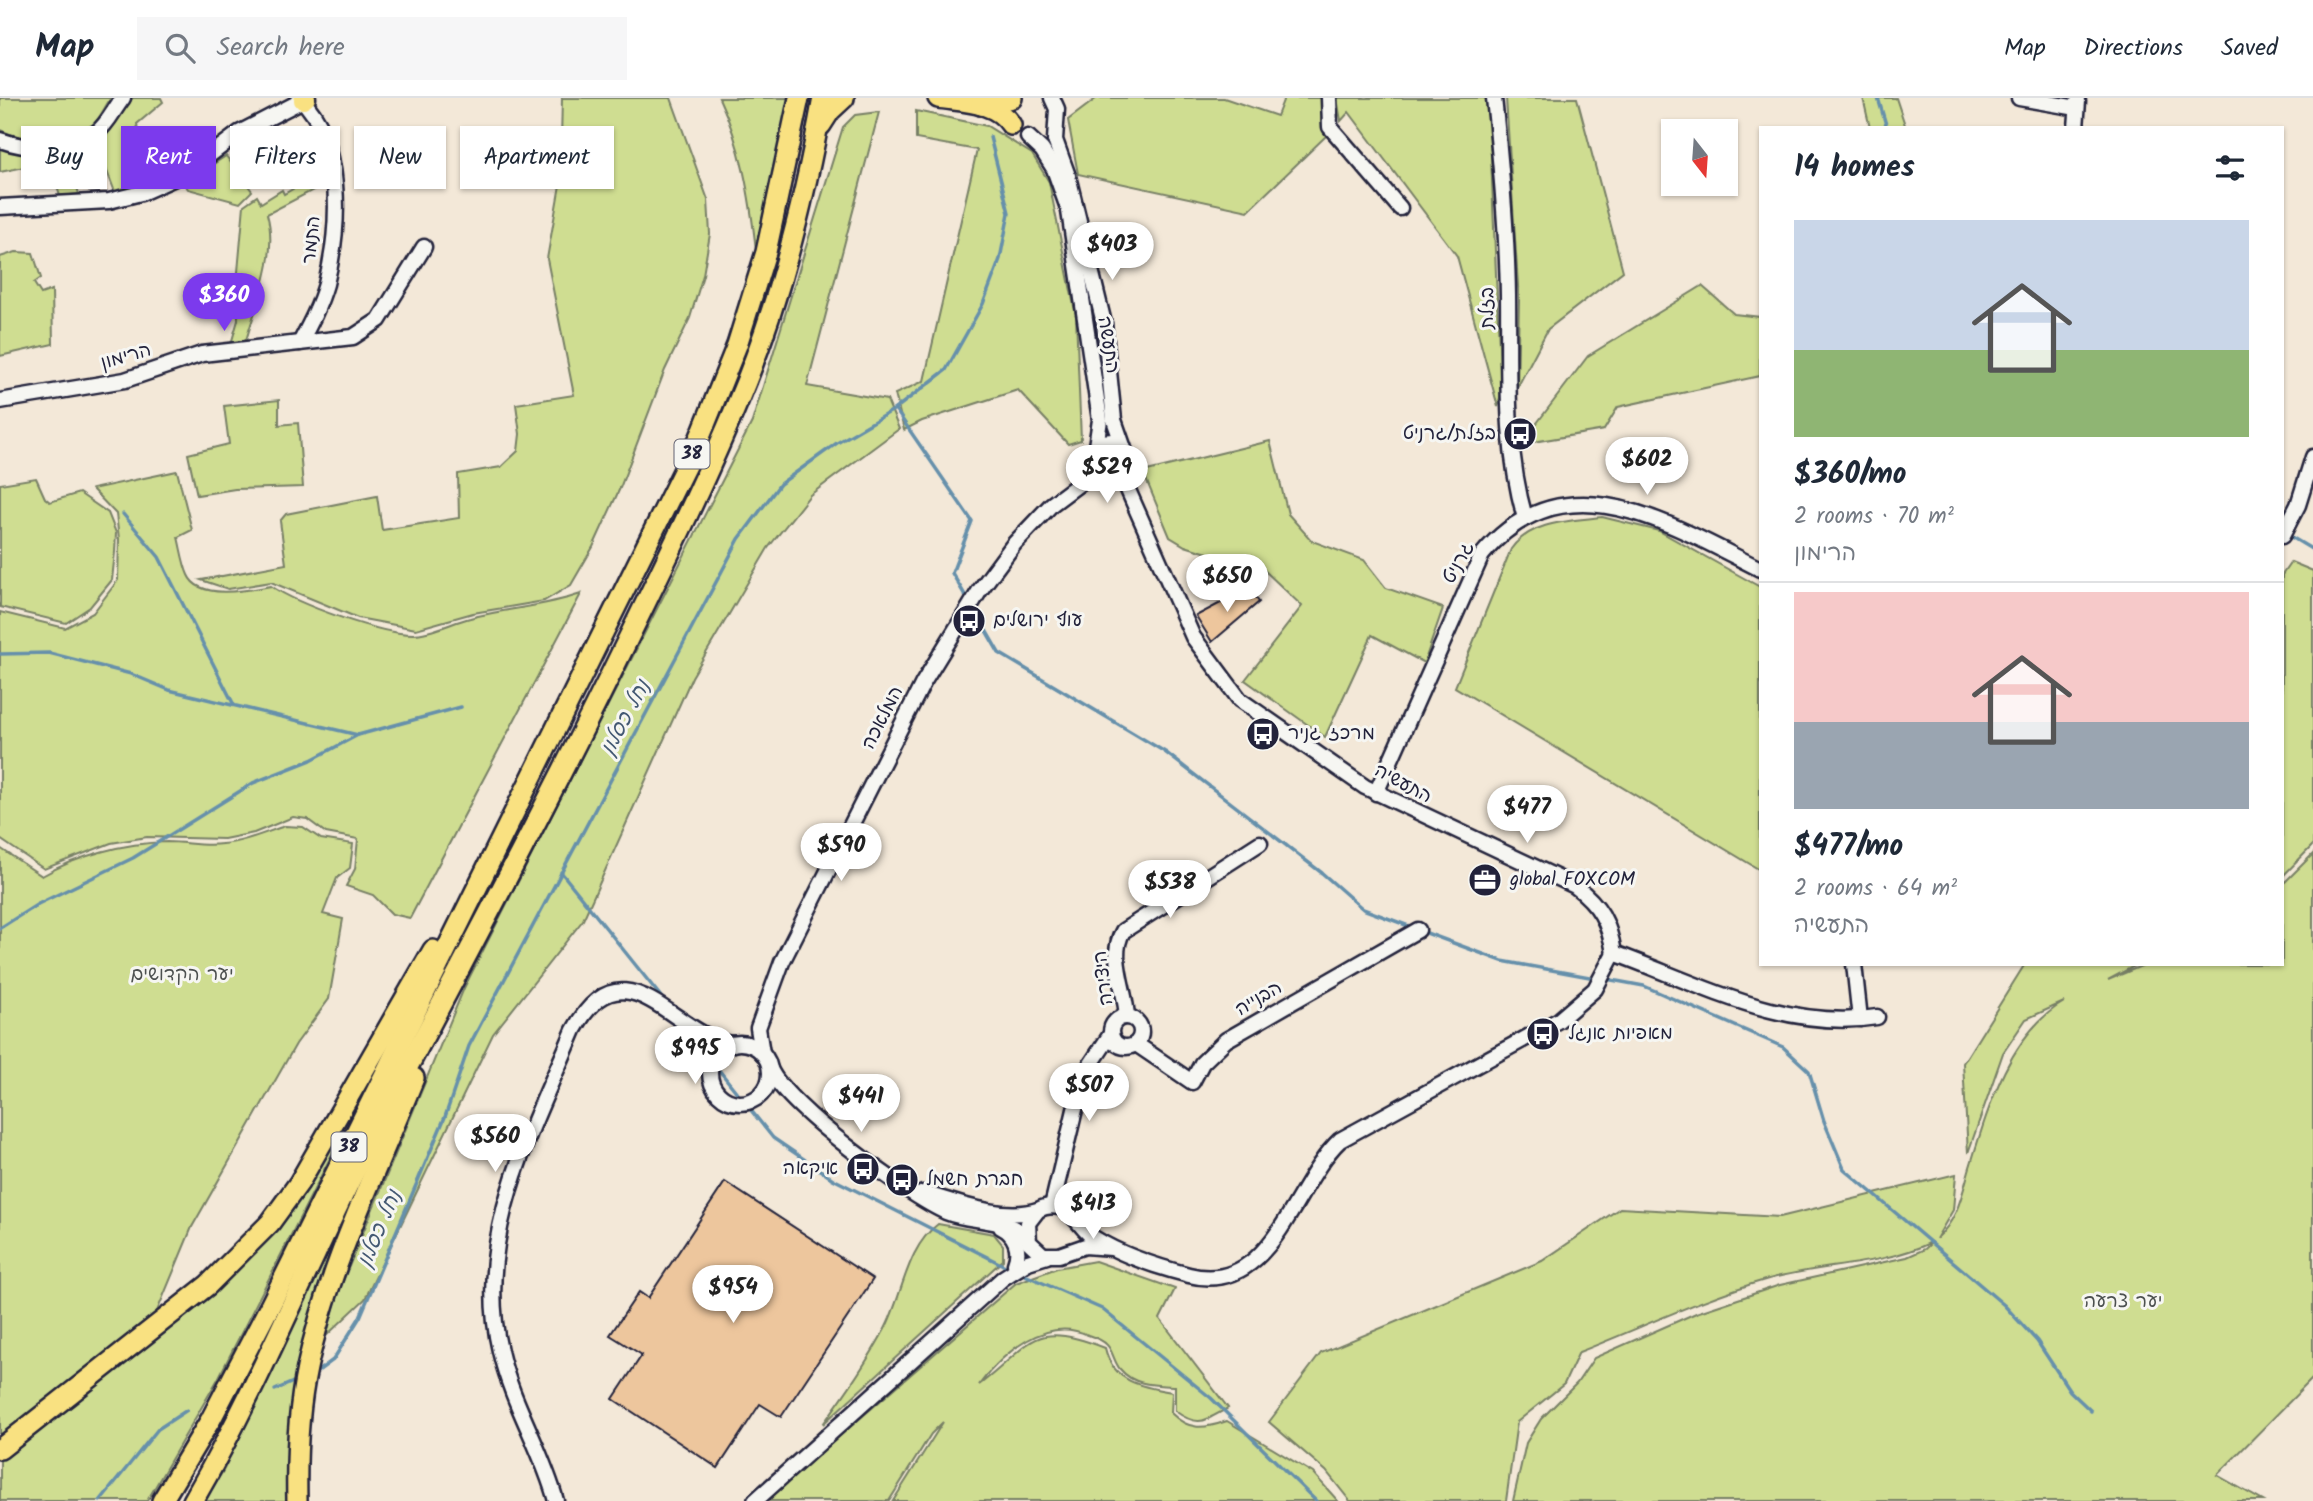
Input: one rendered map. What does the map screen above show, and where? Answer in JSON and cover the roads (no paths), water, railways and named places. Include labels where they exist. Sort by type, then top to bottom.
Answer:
[{"type":"highway","name":"38","points":[[162,1501],[211,1419],[271,1304],[700,438],[732,357],[766,252],[799,98]]},
{"type":"highway","name":"38","points":[[192,1501],[270,1355],[322,1236],[588,719],[705,478],[755,355],[785,261],[823,98]]},
{"type":"highway","points":[[816,135],[830,111],[844,98]]},
{"type":"highway","points":[[938,98],[980,105],[1000,112],[1011,125]]},
{"type":"highway","points":[[980,105],[1012,98]]},
{"type":"highway","points":[[0,1449],[217,1277],[270,1223],[299,1182],[527,789]]},
{"type":"highway","points":[[297,1501],[300,1410],[316,1331],[328,1293],[454,980]]},
{"type":"street","points":[[0,140],[22,146],[42,147],[84,141],[104,125],[123,98]]},
{"type":"street","points":[[1011,125],[1007,111],[1012,98]]},
{"type":"street","points":[[1052,98],[1057,109],[1055,140],[1070,180],[1104,323],[1114,420],[1127,457],[1126,467],[1118,476],[1100,475],[1090,456],[1096,446],[1107,440],[1123,448]]},
{"type":"street","points":[[1329,98],[1330,127],[1400,208]]},
{"type":"street","name":"בזלת","points":[[1494,98],[1506,248],[1508,432],[1516,485],[1525,518]]},
{"type":"street","points":[[2019,98],[2078,103],[2076,126]]},
{"type":"street","points":[[0,207],[109,201],[141,193],[186,173],[239,133],[303,99]]},
{"type":"street","name":"התמר","points":[[300,343],[326,285],[335,201],[329,152],[323,134],[303,99]]},
{"type":"street","points":[[1028,137],[1046,133],[1055,120]]},
{"type":"street","name":"התעשה","points":[[1011,125],[1042,150],[1054,169],[1069,211],[1100,420],[1096,446]]},
{"type":"street","name":"הרימון","points":[[0,401],[125,380],[202,354],[343,340],[366,330],[390,304],[424,247]]},
{"type":"street","points":[[2284,532],[2298,505],[2313,457]]},
{"type":"street","name":"התעשיה","points":[[1126,467],[1133,507],[1193,637],[1240,700],[1376,793],[1575,887],[1599,908],[1607,920],[1614,953]]},
{"type":"street","name":"התעשיה","points":[[1100,475],[1133,507]]},
{"type":"street","name":"המלאכה","points":[[762,1053],[758,1034],[760,1020],[793,937],[945,644],[1014,544],[1052,504],[1100,475]]},
{"type":"street","name":"גרניט","points":[[1376,793],[1482,555],[1498,536],[1525,518],[1559,506],[1582,504],[1630,510],[1677,528],[1759,569]]},
{"type":"street","name":"היצירה","points":[[1127,1017],[1117,957],[1119,938],[1123,931],[1260,843]]},
{"type":"street","name":"הבנייה","points":[[1136,1044],[1192,1082],[1202,1063],[1226,1040],[1418,930]]},
{"type":"street","points":[[910,1189],[983,1208],[1020,1212],[1045,1208],[1067,1211],[1091,1236],[1111,1248],[1191,1276],[1218,1277],[1253,1263],[1269,1247],[1315,1169],[1340,1140],[1559,1020],[1595,989],[1614,953],[1782,1013],[1817,1019],[1877,1017]]},
{"type":"street","points":[[1854,966],[1860,1019]]},
{"type":"street","points":[[556,1501],[508,1379],[495,1326],[492,1275],[506,1199],[574,1030],[595,1003],[613,995],[641,995],[716,1041],[749,1045],[762,1053],[770,1069],[796,1102],[855,1152],[949,1213],[1016,1230],[1027,1238],[1036,1251],[1047,1256]]},
{"type":"street","points":[[1127,1017],[1140,1026],[1140,1038],[1129,1048],[1120,1046],[1111,1034],[1114,1023],[1127,1017]]},
{"type":"street","name":"המלאכה","points":[[735,1044],[749,1035],[760,1020]]},
{"type":"street","points":[[698,1031],[709,1049],[712,1082],[722,1097],[739,1102],[774,1096],[796,1102]]},
{"type":"street","name":"היצירה","points":[[1045,1208],[1083,1076],[1111,1034]]},
{"type":"street","points":[[711,1068],[719,1053],[735,1044]]},
{"type":"street","points":[[753,1099],[766,1087],[770,1069]]},
{"type":"street","points":[[755,1501],[1003,1278],[1015,1264],[1027,1238],[1029,1220],[1045,1208]]},
{"type":"street","points":[[1066,1252],[1076,1235],[1074,1220]]},
{"type":"street","points":[[996,1225],[1008,1231],[1015,1241],[1018,1252],[1015,1264]]},
{"type":"street","points":[[1003,1278],[1028,1262],[1047,1256],[1084,1246],[1111,1248]]},
{"type":"waterway","points":[[1878,98],[1886,126]]},
{"type":"waterway","name":"נחל כסלון","points":[[314,1374],[333,1360],[360,1317],[445,1117],[469,1046],[739,539],[780,484],[837,443],[895,409],[946,370],[983,304],[1000,259],[1009,213],[990,137]]},
{"type":"waterway","points":[[895,409],[972,521],[952,573],[969,602]]},
{"type":"waterway","points":[[123,514],[159,557],[234,705]]},
{"type":"waterway","points":[[2288,535],[2313,550]]},
{"type":"waterway","points":[[973,608],[999,653],[1165,752],[1322,873],[1363,909],[1414,928]]},
{"type":"waterway","points":[[0,654],[49,653],[131,674],[169,690],[358,735]]},
{"type":"waterway","points":[[0,928],[38,904],[133,858],[253,783],[311,760],[358,735],[461,707]]},
{"type":"waterway","points":[[561,872],[666,1003]]},
{"type":"waterway","points":[[1421,931],[1502,961],[1595,978]]},
{"type":"waterway","points":[[1606,979],[1644,986],[1783,1047],[1809,1071],[1824,1121],[1844,1169],[2004,1305],[2037,1341],[2070,1391],[2091,1411]]},
{"type":"waterway","points":[[688,1031],[773,1138],[833,1179],[1011,1269]]},
{"type":"waterway","points":[[1018,1272],[1102,1309],[1211,1398],[1316,1501]]},
{"type":"waterway","name":"נחל כסלון","points":[[275,1390],[293,1382]]},
{"type":"waterway","name":"נחל כסלון","points":[[100,1501],[158,1429],[187,1410]]},
{"type":"place","name":"בזלת/גרניט","points":[[1520,434]]},
{"type":"place","name":"עוף ירושלים","points":[[969,621]]},
{"type":"place","name":"מרכז גניר","points":[[1263,734]]},
{"type":"place","name":"global FOXCOM","points":[[1485,880]]},
{"type":"place","name":"מאפיות אנגל","points":[[1543,1034]]},
{"type":"place","name":"איקאה","points":[[863,1169]]},
{"type":"place","name":"חברת חשמל","points":[[902,1180]]},
{"type":"park label","name":"יער הקדושים","points":[[182,975]]},
{"type":"park label","name":"יער צרעה","points":[[2123,1302]]}]
